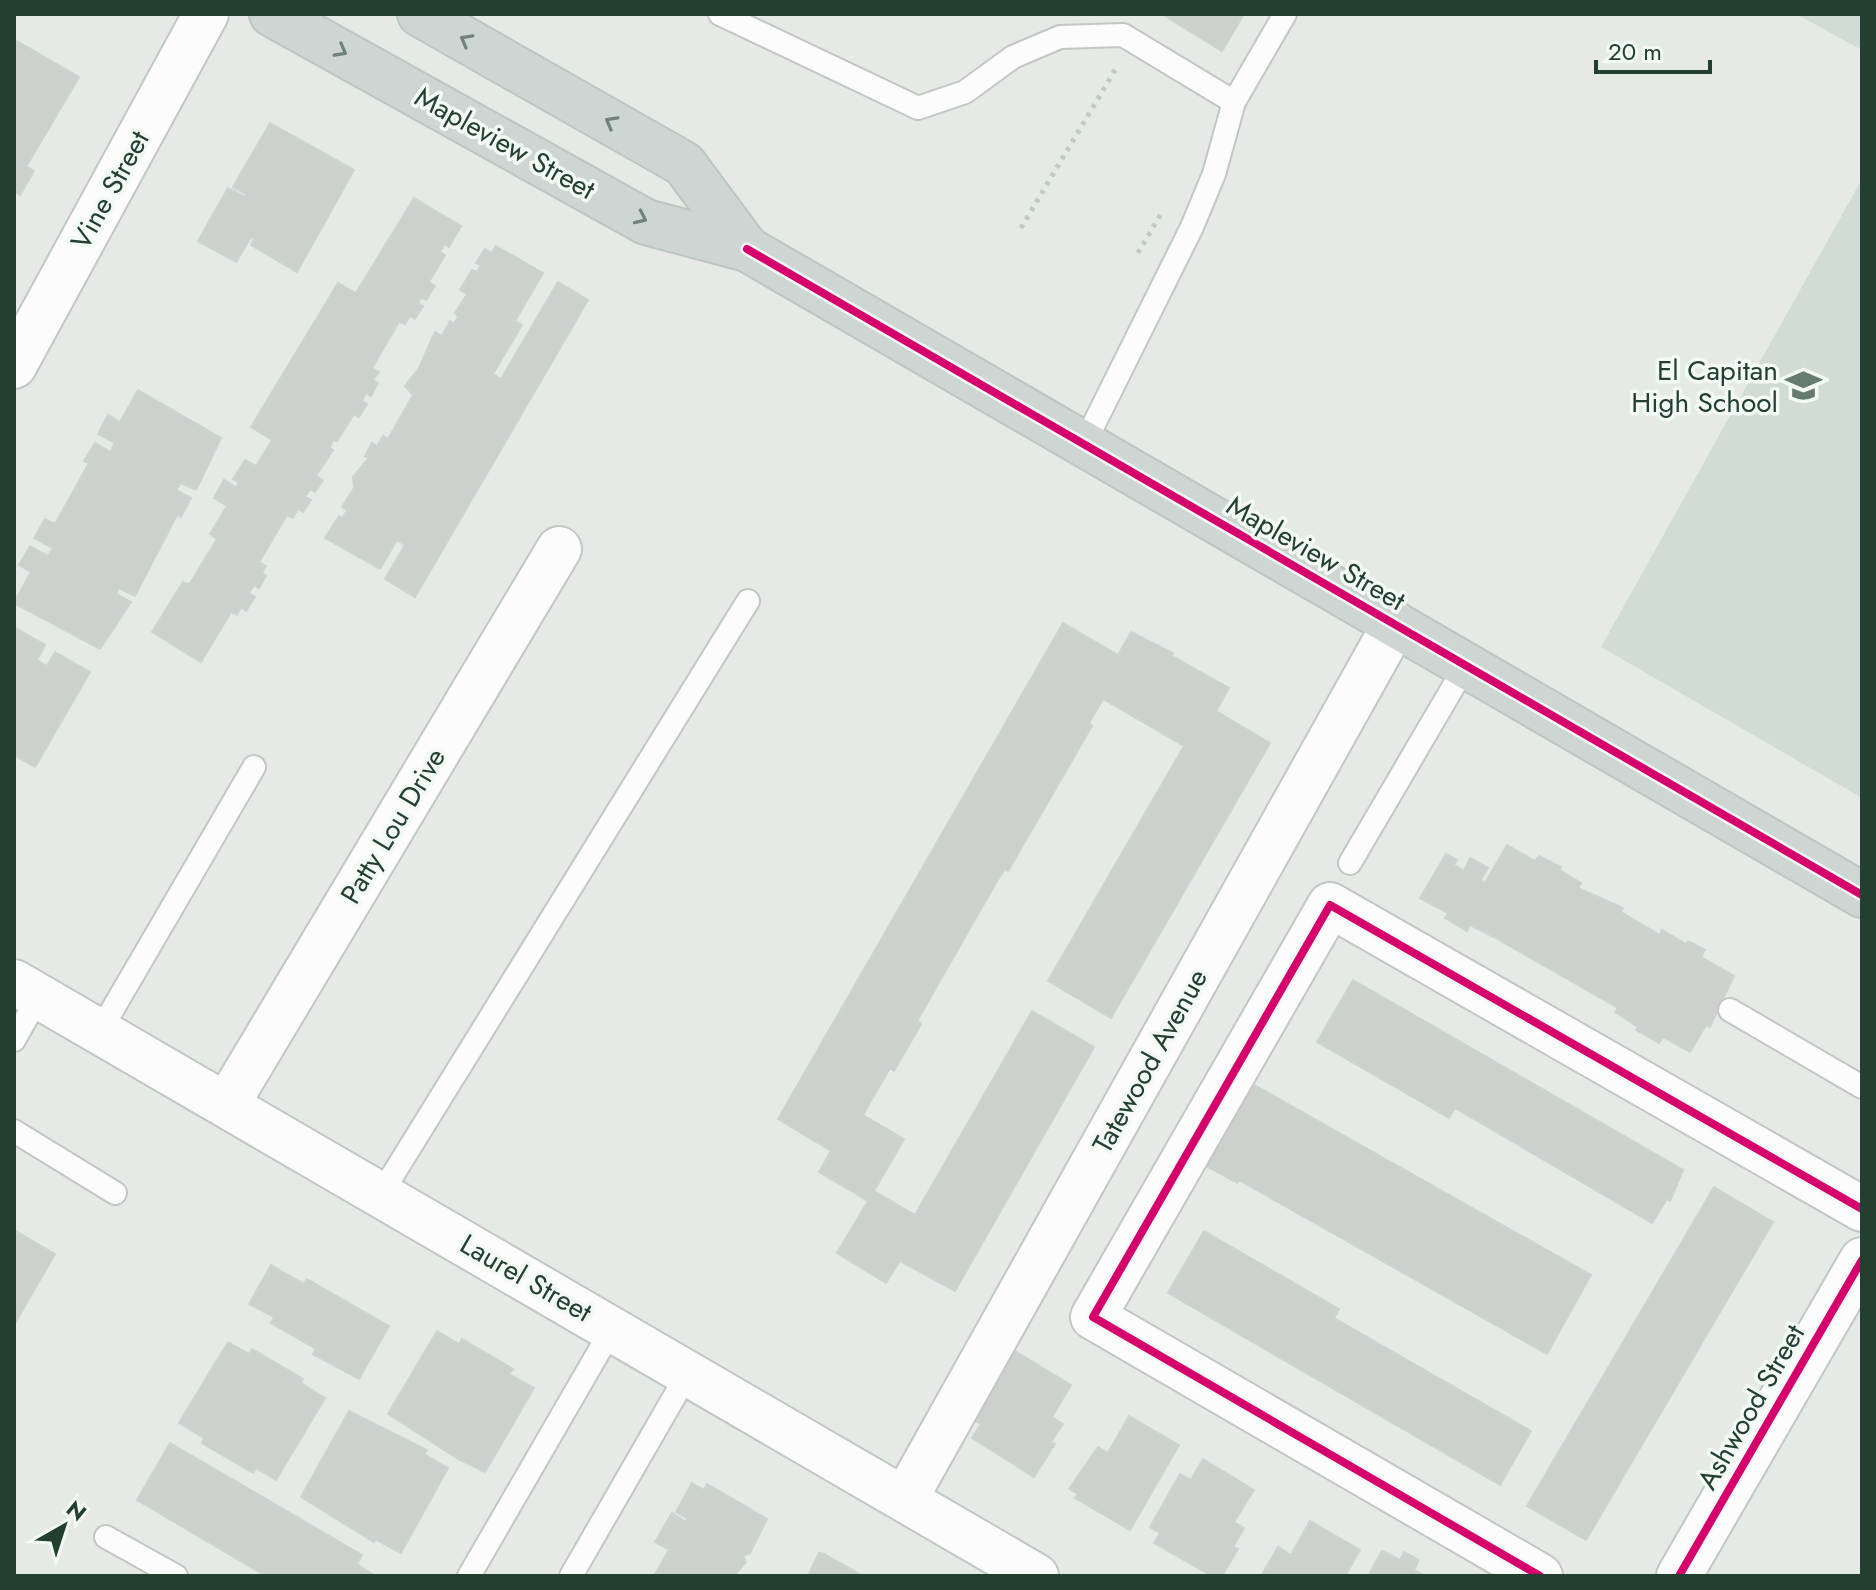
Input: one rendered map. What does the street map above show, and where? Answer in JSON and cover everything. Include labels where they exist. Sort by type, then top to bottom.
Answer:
[{"type":"main road","name":"Mapleview Street","points":[[272,14],[646,222],[747,249],[1862,895]]},
{"type":"main road","name":"Mapleview Street","points":[[420,14],[684,164],[747,249]]},
{"type":"street","name":"Vine Street","points":[[14,366],[206,14]]},
{"type":"street","name":"Patty Lou Drive","points":[[227,1104],[559,549]]},
{"type":"street","name":"Tatewood Avenue","points":[[905,1499],[1395,624]]},
{"type":"street","points":[[1540,1576],[1093,1317],[1330,905],[1862,1209]]},
{"type":"street","name":"Laurel Street","points":[[27,989],[1036,1576]]},
{"type":"street","name":"Ashwood Street","points":[[1679,1576],[1862,1260]]},
{"type":"lane","points":[[720,14],[918,108],[965,92],[1013,57],[1060,37],[1123,35],[1234,102]]},
{"type":"lane","points":[[1084,444],[1192,227],[1214,174],[1234,102],[1285,14]]},
{"type":"lane","points":[[381,1194],[748,601]]},
{"type":"lane","points":[[1350,863],[1466,665]]},
{"type":"lane","points":[[100,1031],[254,767]]},
{"type":"lane","points":[[14,1040],[27,989]]},
{"type":"lane","points":[[1730,1010],[1862,1087]]},
{"type":"lane","points":[[14,1131],[115,1193]]},
{"type":"lane","points":[[469,1576],[612,1329]]},
{"type":"lane","points":[[571,1576],[688,1373]]},
{"type":"lane","points":[[106,1537],[176,1576]]},
{"type":"path","points":[[1021,228],[1125,54]]},
{"type":"path","points":[[1138,253],[1169,200]]},
{"type":"shaded area","points":[[1796,14],[1862,14],[1862,50]]},
{"type":"shaded area","name":"El Capitan High School","points":[[1862,179],[1862,798],[1601,647]]},
{"type":"building","points":[[1162,14],[1244,14],[1222,51]]},
{"type":"building","points":[[17,41],[79,77],[26,167],[14,160],[14,47]]},
{"type":"building","points":[[270,123],[354,170],[297,272],[251,245],[254,239],[251,237],[236,262],[198,241],[228,188],[245,197],[246,194],[233,187]]},
{"type":"building","points":[[14,160],[34,171],[20,195],[14,191]]},
{"type":"building","points":[[414,198],[461,226],[449,247],[445,244],[440,252],[445,255],[429,282],[435,286],[426,300],[421,297],[418,303],[423,306],[415,319],[410,316],[405,324],[399,322],[372,368],[379,372],[373,380],[378,383],[371,396],[366,393],[362,401],[367,404],[359,417],[354,414],[329,448],[333,450],[316,476],[323,480],[315,492],[310,489],[305,497],[311,500],[303,512],[298,509],[293,518],[287,515],[259,562],[266,566],[262,573],[266,576],[259,588],[254,585],[249,593],[255,597],[246,611],[241,607],[237,615],[231,612],[201,662],[152,632],[183,582],[189,585],[217,539],[210,534],[227,506],[214,498],[224,480],[236,487],[239,482],[233,479],[245,460],[256,466],[272,440],[251,427],[338,283],[356,293]]},
{"type":"building","points":[[496,246],[543,273],[515,321],[522,325],[493,374],[501,379],[558,282],[588,300],[415,597],[385,579],[405,545],[397,540],[380,569],[325,538],[339,516],[343,518],[347,510],[342,507],[354,488],[353,477],[369,458],[365,456],[372,443],[377,446],[383,436],[388,439],[413,395],[405,386],[419,368],[435,332],[442,336],[450,321],[454,324],[458,317],[455,313],[467,294],[460,290],[472,270],[477,272],[481,265],[476,263],[485,249],[491,253]]},
{"type":"building","points":[[138,390],[221,438],[196,490],[181,483],[176,490],[191,498],[181,517],[177,515],[135,596],[119,588],[116,594],[131,602],[100,649],[14,603],[31,572],[19,565],[30,546],[48,556],[53,548],[34,538],[45,519],[55,524],[89,463],[84,461],[95,443],[111,452],[115,443],[98,434],[108,415],[120,422]]},
{"type":"building","points":[[1063,623],[1118,655],[1131,632],[1173,653],[1172,656],[1229,688],[1216,711],[1270,743],[1111,1018],[1048,981],[1184,746],[1103,699],[1089,723],[1092,726],[1008,871],[1005,869],[997,881],[917,1021],[921,1024],[894,1071],[890,1068],[863,1115],[904,1139],[874,1191],[915,1215],[1032,1011],[1094,1047],[955,1291],[900,1261],[886,1283],[837,1253],[868,1201],[819,1172],[831,1151],[778,1119]]},
{"type":"building","points":[[14,627],[45,645],[37,660],[47,666],[55,652],[90,672],[35,767],[14,755]]},
{"type":"building","points":[[1507,845],[1535,861],[1539,856],[1561,867],[1560,870],[1581,883],[1578,888],[1623,908],[1621,912],[1660,935],[1662,930],[1686,944],[1688,941],[1705,950],[1701,957],[1734,976],[1710,1027],[1706,1025],[1690,1052],[1663,1037],[1659,1043],[1636,1030],[1638,1027],[1615,1012],[1618,1008],[1494,937],[1470,925],[1467,931],[1445,918],[1448,913],[1420,898],[1446,854],[1457,860],[1454,865],[1464,871],[1470,858],[1488,868],[1481,880],[1485,883]]},
{"type":"building","points":[[1353,980],[1683,1170],[1670,1201],[1667,1199],[1652,1223],[1455,1108],[1449,1118],[1317,1042]]},
{"type":"building","points":[[1249,1082],[1591,1275],[1547,1354],[1239,1180],[1237,1183],[1203,1164]]},
{"type":"building","points":[[1714,1187],[1773,1222],[1586,1540],[1527,1506]]},
{"type":"building","points":[[14,1230],[55,1254],[14,1325]]},
{"type":"building","points":[[1204,1231],[1339,1309],[1334,1318],[1531,1431],[1500,1485],[1168,1293]]},
{"type":"building","points":[[271,1265],[304,1284],[307,1279],[389,1326],[359,1379],[313,1354],[316,1349],[271,1323],[274,1317],[249,1304]]},
{"type":"building","points":[[437,1331],[459,1344],[462,1339],[513,1369],[509,1374],[534,1388],[485,1472],[458,1459],[388,1414]]},
{"type":"building","points":[[228,1342],[249,1354],[252,1349],[303,1379],[301,1383],[325,1398],[276,1480],[256,1468],[253,1473],[202,1443],[204,1438],[179,1423]]},
{"type":"building","points":[[1010,1348],[1071,1385],[1052,1417],[1063,1424],[1051,1442],[1055,1444],[1034,1477],[972,1438],[981,1424],[968,1416]]},
{"type":"building","points":[[349,1411],[427,1450],[424,1454],[448,1468],[401,1553],[375,1539],[374,1542],[301,1497]]},
{"type":"building","points":[[1129,1416],[1179,1445],[1130,1530],[1075,1498],[1078,1494],[1069,1489],[1098,1447],[1108,1453]]},
{"type":"building","points":[[170,1443],[362,1555],[357,1564],[375,1576],[266,1576],[137,1500]]},
{"type":"building","points":[[1203,1459],[1254,1490],[1234,1522],[1244,1528],[1233,1547],[1238,1549],[1222,1576],[1212,1576],[1154,1543],[1160,1533],[1150,1527],[1180,1474],[1191,1480]]},
{"type":"building","points":[[692,1483],[704,1490],[707,1484],[767,1519],[750,1553],[743,1556],[746,1562],[734,1576],[654,1576],[669,1550],[655,1542],[672,1513],[686,1522],[687,1518],[676,1512]]},
{"type":"building","points":[[1310,1521],[1360,1550],[1345,1576],[1261,1576],[1278,1547],[1291,1555]]},
{"type":"building","points":[[1382,1551],[1400,1560],[1404,1552],[1419,1560],[1414,1570],[1425,1576],[1368,1576]]},
{"type":"building","points":[[819,1553],[824,1554],[863,1576],[808,1576]]},
{"type":"cycle path","points":[[747,249],[1862,895]]},
{"type":"cycle path","points":[[1540,1576],[1093,1317],[1330,905],[1862,1209]]},
{"type":"cycle path","points":[[1679,1576],[1862,1260]]},
{"type":"place","name":"El Capitan High School","points":[[1804,386]]}]
